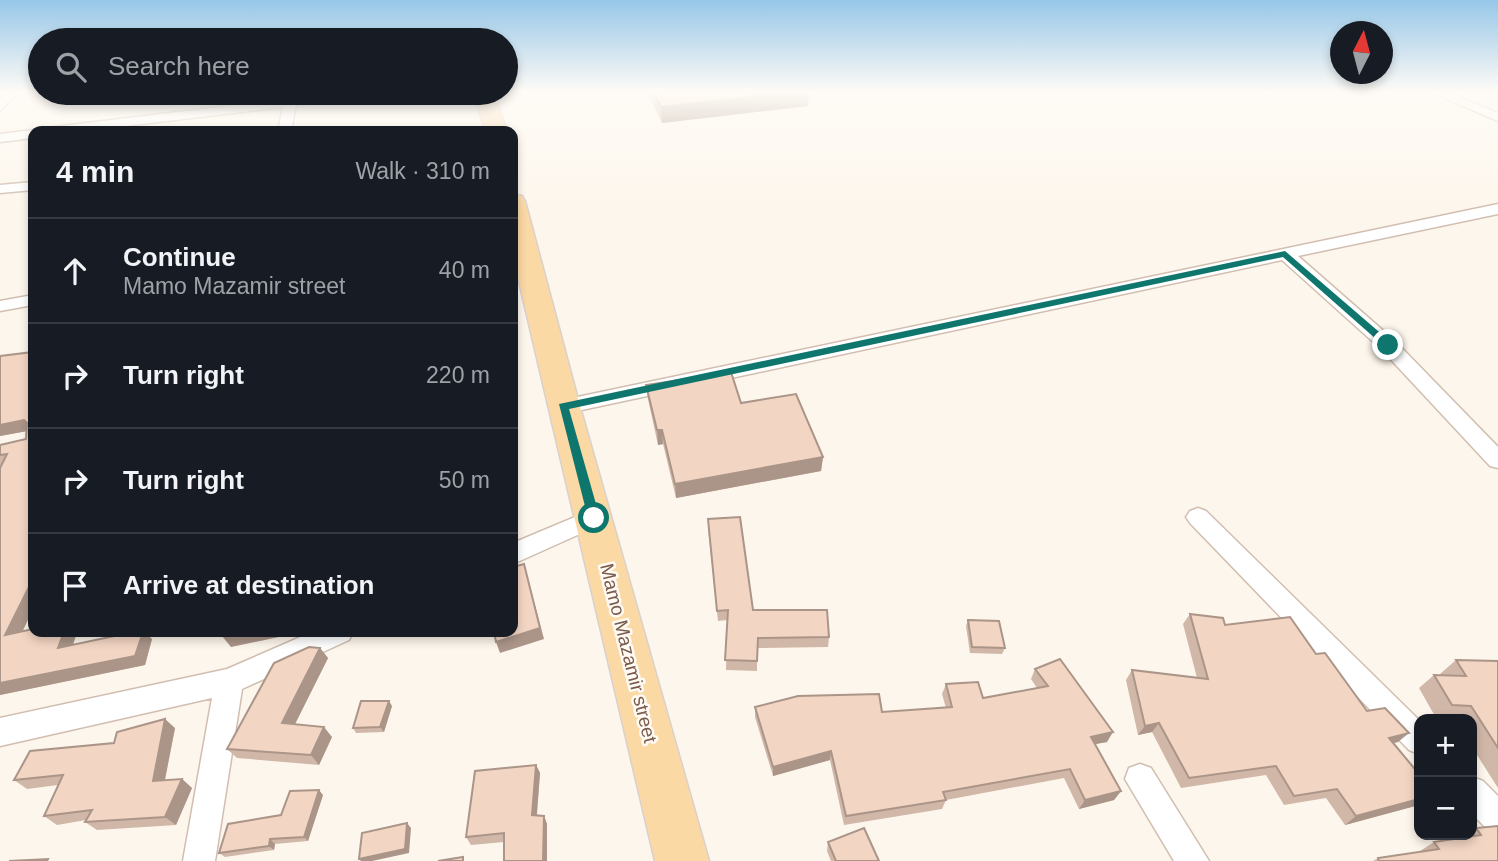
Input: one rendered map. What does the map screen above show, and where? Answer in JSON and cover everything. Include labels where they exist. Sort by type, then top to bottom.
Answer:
[{"type":"main road","name":"Mamo Mazamir street","points":[[518,222],[563,407],[682,861]]},
{"type":"street","points":[[0,138],[28,135]]},
{"type":"street","points":[[0,189],[28,186]]},
{"type":"street","points":[[563,407],[1498,209]]},
{"type":"street","points":[[1285,254],[1388,345],[1498,460]]},
{"type":"street","points":[[0,306],[28,300]]},
{"type":"street","points":[[1198,517],[1414,735]]},
{"type":"street","points":[[518,552],[594,518]]},
{"type":"street","points":[[0,732],[229,681],[329,637]]},
{"type":"street","points":[[199,861],[229,681]]},
{"type":"street","points":[[1140,779],[1193,861]]},
{"type":"street","points":[[1477,797],[1498,818]]},
{"type":"building","points":[[28,353],[28,589],[5,635],[28,630],[28,637],[62,637],[58,648],[110,637],[141,637],[135,656],[0,683],[0,468],[7,454],[0,455],[0,445],[26,439],[27,423],[24,420],[0,425],[0,356]]},
{"type":"building","points":[[731,372],[741,403],[796,394],[823,457],[675,484],[662,430],[657,430],[646,385]]},
{"type":"building","points":[[740,517],[753,610],[827,610],[829,637],[758,638],[757,661],[725,660],[728,610],[717,611],[708,519]]},
{"type":"building","points":[[524,564],[540,628],[518,635],[518,566]]},
{"type":"building","points":[[1190,614],[1223,618],[1225,625],[1290,617],[1316,654],[1325,653],[1367,711],[1385,708],[1409,733],[1389,738],[1414,768],[1414,800],[1356,816],[1337,789],[1294,796],[1276,766],[1189,778],[1159,723],[1145,726],[1132,670],[1208,679]]},
{"type":"building","points":[[968,620],[999,621],[1005,648],[972,647]]},
{"type":"building","points":[[495,637],[512,637],[496,642]]},
{"type":"building","points":[[309,647],[320,648],[282,723],[324,727],[311,755],[227,749],[274,663]]},
{"type":"building","points":[[1060,659],[1113,732],[1091,737],[1121,791],[1085,800],[1070,769],[943,792],[946,800],[846,816],[831,751],[773,767],[755,707],[798,696],[879,694],[882,712],[952,707],[946,684],[978,682],[983,698],[1048,686],[1035,669]]},
{"type":"building","points":[[1456,660],[1498,661],[1498,748],[1471,706],[1452,705],[1434,675],[1466,676]]},
{"type":"building","points":[[361,701],[389,701],[380,727],[353,728]]},
{"type":"building","points":[[165,719],[153,781],[182,779],[165,817],[85,822],[92,810],[44,816],[63,775],[14,780],[30,751],[114,743],[117,732]]},
{"type":"building","points":[[536,765],[532,815],[544,816],[543,861],[504,861],[504,833],[466,837],[475,771]]},
{"type":"building","points":[[319,790],[304,837],[270,839],[269,846],[219,853],[228,824],[281,815],[290,791]]},
{"type":"building","points":[[407,823],[405,849],[359,859],[362,833]]},
{"type":"building","points":[[1498,826],[1498,861],[1379,861],[1378,858],[1439,849],[1434,842],[1477,840],[1477,836],[1481,835],[1477,828]]},
{"type":"building","points":[[864,828],[879,861],[836,861],[828,842]]},
{"type":"building","points":[[463,857],[463,861],[438,861]]},
{"type":"building","points":[[48,859],[47,861],[9,861]]},
{"type":"route","points":[[594,518],[563,407],[1285,254],[1388,345]]}]
